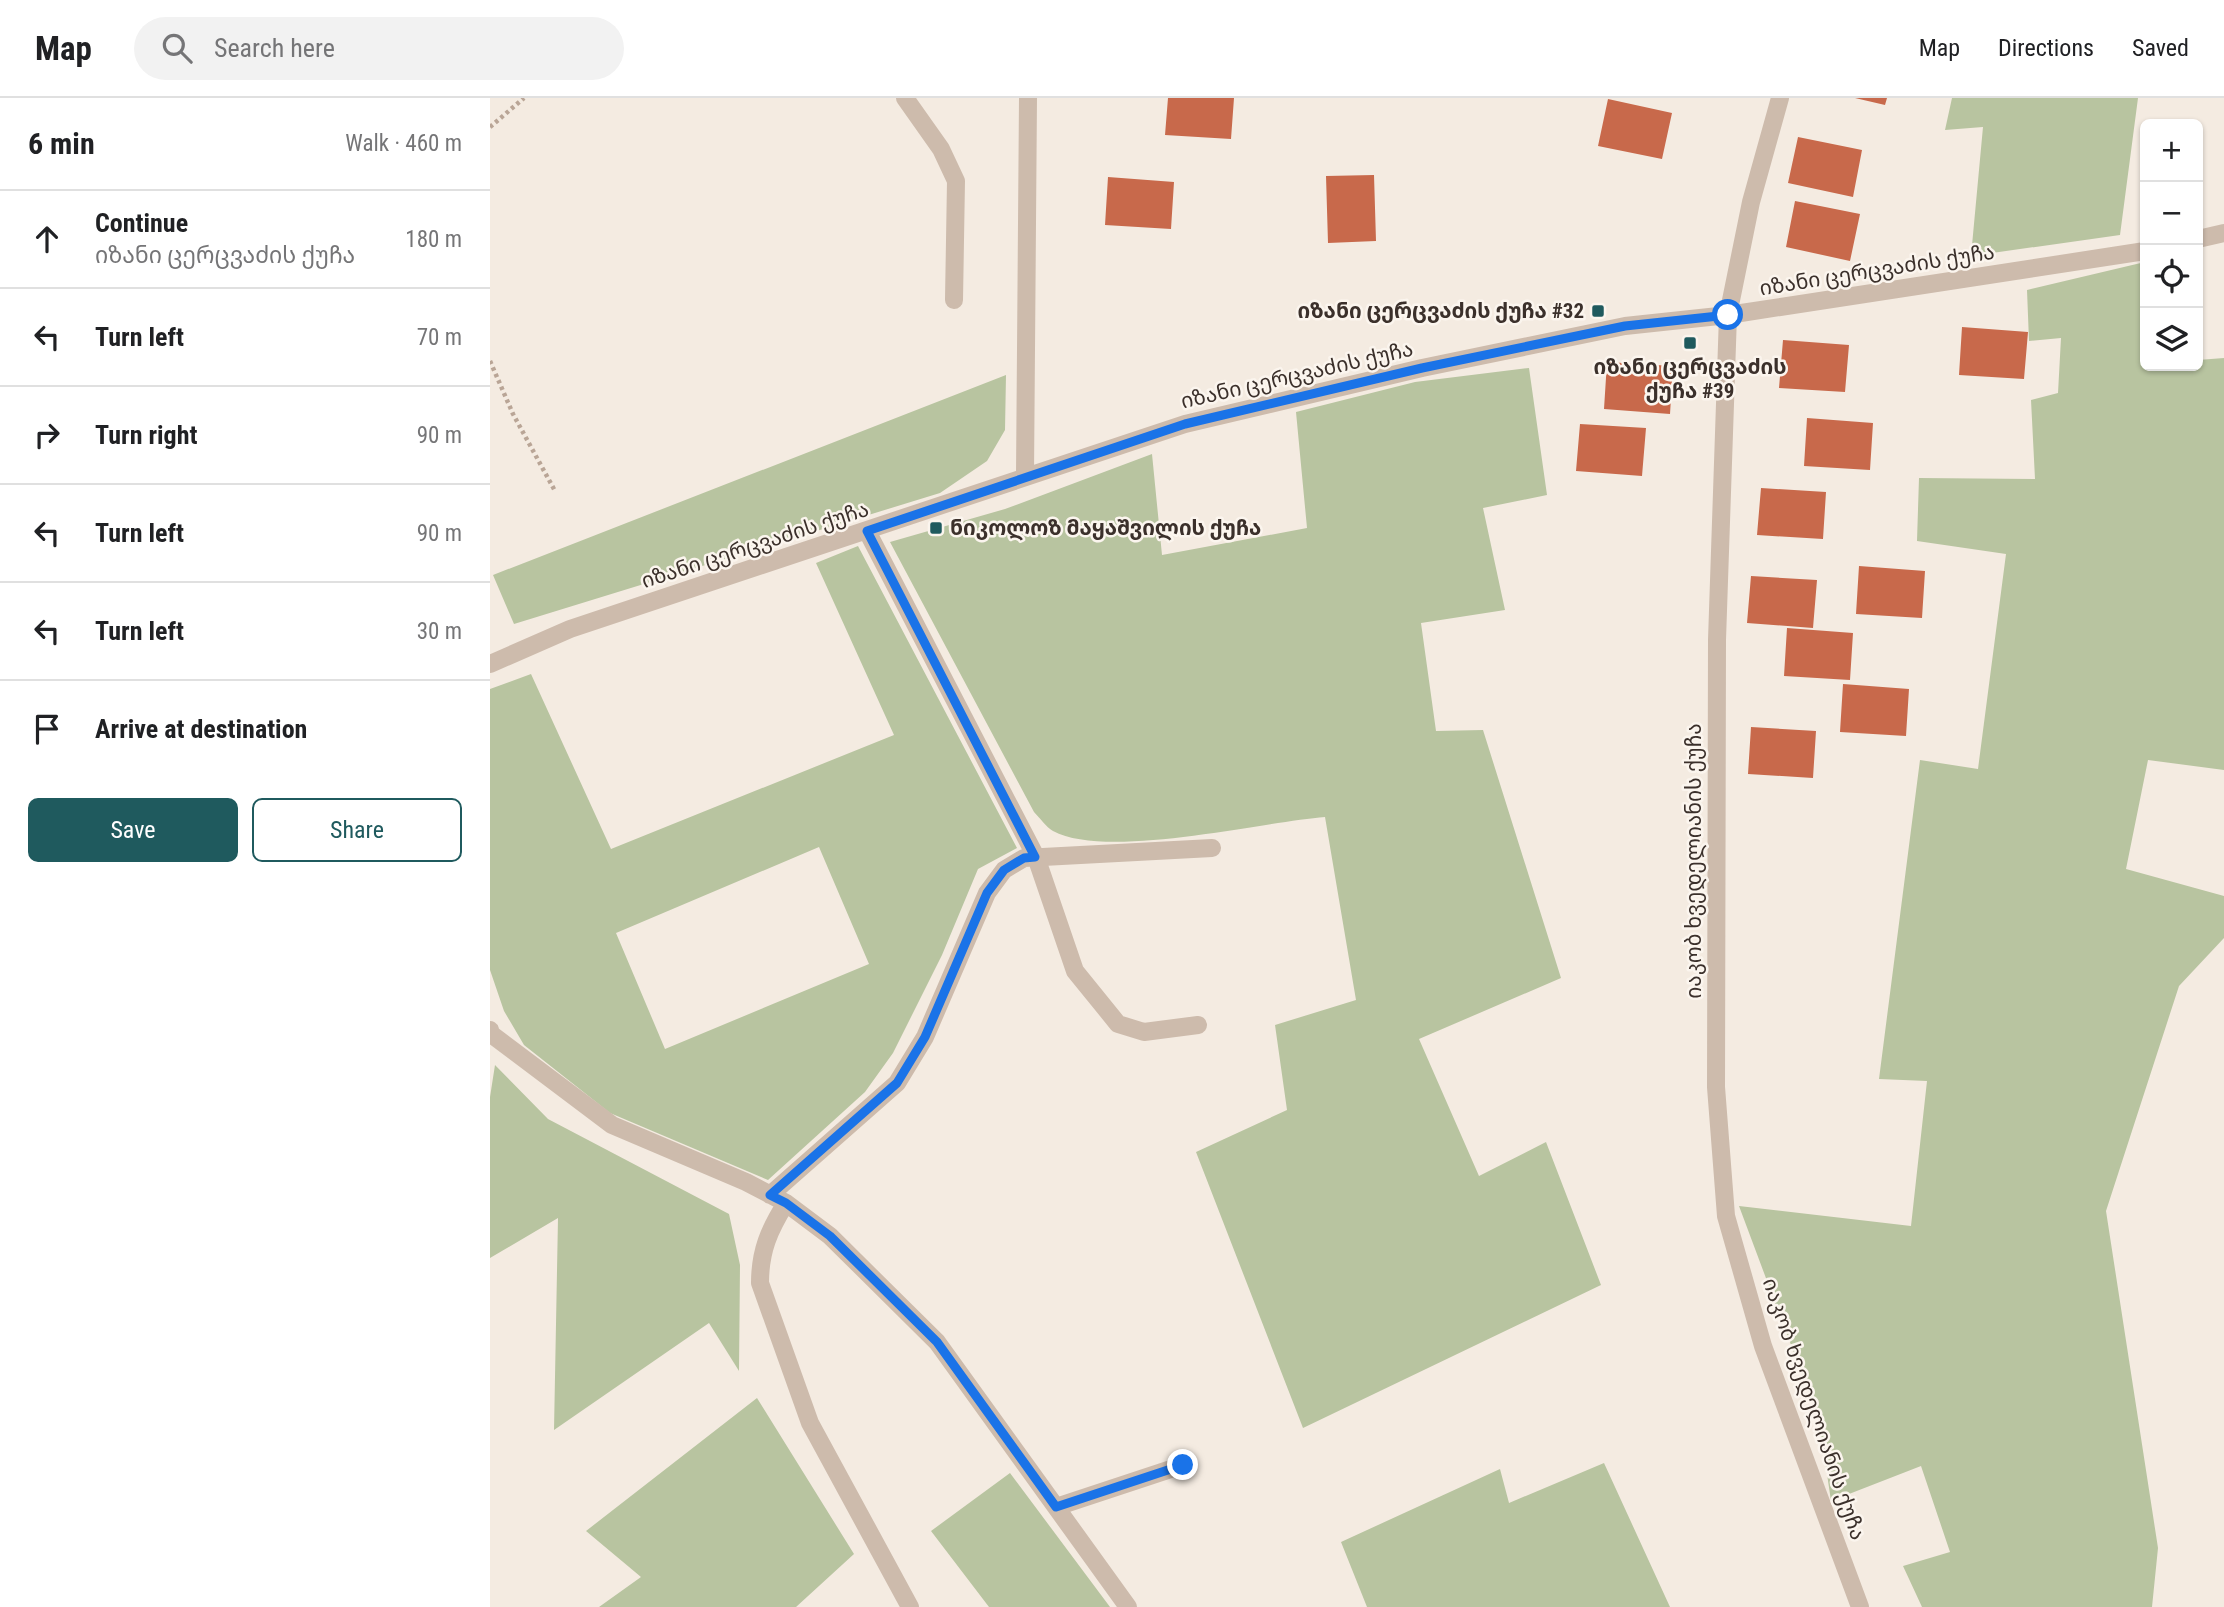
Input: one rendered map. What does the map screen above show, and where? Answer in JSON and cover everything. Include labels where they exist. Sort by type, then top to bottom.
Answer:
[{"type":"street","points":[[905,98],[941,149],[956,181],[954,300]]},
{"type":"street","points":[[1025,475],[1028,98]]},
{"type":"street","name":"იაკობ ხვედელიანის ქუჩა","points":[[1780,98],[1751,202],[1728,315],[1717,640],[1716,1087],[1726,1216],[1763,1346],[1860,1607]]},
{"type":"street","points":[[2203,238],[2224,233]]},
{"type":"street","name":"იზანი ცერცვაძის ქუჩა","points":[[490,664],[570,629],[867,531],[1025,475],[1185,424],[1422,368],[1625,326],[1728,315],[2140,252]]},
{"type":"street","points":[[867,531],[1035,857],[1075,971],[1118,1024],[1143,1032],[1198,1025]]},
{"type":"street","points":[[909,1607],[810,1423],[760,1283],[760,1258],[778,1199],[897,1083],[925,1037],[987,893],[1004,870],[1024,858],[1212,848]]},
{"type":"street","points":[[490,1034],[612,1125],[778,1199],[830,1236],[937,1342],[1128,1607]]},
{"type":"street","points":[[1056,1507],[1183,1465]]},
{"type":"path","points":[[490,127],[524,98]]},
{"type":"path","points":[[490,361],[513,414],[555,491]]},
{"type":"green space","points":[[1952,98],[2138,98],[2120,235],[1971,256],[1983,127],[1945,130]]},
{"type":"green space","points":[[2140,263],[2140,371],[2203,371],[2203,360],[2224,358],[2224,770],[2148,760],[2126,869],[2224,896],[2224,938],[2179,986],[2106,1211],[2158,1548],[2152,1607],[1922,1607],[1903,1566],[1950,1552],[1921,1466],[1831,1501],[1819,1420],[1739,1206],[1911,1226],[1927,1081],[1879,1079],[1920,760],[1978,769],[2006,554],[1917,541],[1919,478],[2035,479],[2031,400],[2058,393],[2061,338],[2029,341],[2027,290]]},
{"type":"green space","points":[[1529,368],[1547,495],[1483,508],[1505,610],[1421,623],[1436,731],[1483,730],[1561,978],[1419,1039],[1479,1176],[1546,1142],[1601,1285],[1303,1428],[1196,1152],[1287,1110],[1275,1025],[1356,1000],[1325,817],[1146,841],[1078,839],[1053,831],[1034,812],[890,542],[1005,509],[1152,454],[1162,555],[1307,528],[1296,412],[1415,382]]},
{"type":"green space","points":[[1006,375],[1005,430],[987,461],[940,493],[514,624],[493,575]]},
{"type":"green space","points":[[858,546],[1017,848],[978,869],[942,955],[893,1053],[865,1092],[768,1180],[610,1113],[524,1045],[504,1011],[490,970],[490,689],[531,674],[611,849],[894,735],[816,563]],"holes":[[[819,847],[869,964],[665,1049],[616,933]]]},
{"type":"green space","points":[[495,1065],[548,1119],[729,1214],[740,1265],[739,1371],[709,1323],[554,1430],[558,1218],[490,1258],[490,1097]]},
{"type":"green space","points":[[757,1398],[854,1554],[796,1607],[599,1607],[641,1577],[586,1531]]},
{"type":"green space","points":[[1604,1463],[1670,1607],[1367,1607],[1341,1542],[1500,1469],[1509,1503]]},
{"type":"green space","points":[[1010,1473],[1110,1607],[989,1607],[931,1531]]},
{"type":"building","points":[[1168,98],[1234,98],[1231,139],[1165,135]]},
{"type":"building","points":[[1855,98],[1887,98],[1885,105]]},
{"type":"building","points":[[1608,99],[1672,113],[1662,159],[1598,146]]},
{"type":"building","points":[[1798,137],[1862,150],[1853,197],[1788,183]]},
{"type":"building","points":[[1374,175],[1376,241],[1328,243],[1326,176]]},
{"type":"building","points":[[1108,177],[1174,182],[1171,229],[1105,225]]},
{"type":"building","points":[[1795,201],[1860,214],[1850,261],[1786,247]]},
{"type":"building","points":[[1962,327],[2028,332],[2024,379],[1959,375]]},
{"type":"building","points":[[1783,340],[1849,345],[1845,392],[1779,388]]},
{"type":"building","points":[[1607,362],[1673,366],[1670,414],[1604,409]]},
{"type":"building","points":[[1807,418],[1873,423],[1870,470],[1804,466]]},
{"type":"building","points":[[1580,424],[1646,428],[1642,476],[1576,471]]},
{"type":"building","points":[[1761,488],[1826,492],[1823,539],[1757,535]]},
{"type":"building","points":[[1859,566],[1925,571],[1922,618],[1856,614]]},
{"type":"building","points":[[1751,576],[1817,580],[1813,628],[1747,623]]},
{"type":"building","points":[[1787,628],[1853,633],[1850,680],[1784,676]]},
{"type":"building","points":[[1843,684],[1909,689],[1906,736],[1840,732]]},
{"type":"building","points":[[1751,727],[1816,731],[1813,778],[1748,774]]},
{"type":"place","name":"იზანი ცერცვაძის ქუჩა #32","points":[[1598,311]]},
{"type":"place","name":"იზანი ცერცვაძის ქუჩა #39","points":[[1690,343]]},
{"type":"place","name":"ნიკოლოზ მაყაშვილის ქუჩა","points":[[936,528]]},
{"type":"route","points":[[1183,1465],[1056,1507],[937,1342],[830,1236],[786,1203],[770,1195],[897,1083],[925,1037],[987,893],[1004,870],[1024,858],[1035,857],[867,531],[1025,475],[1185,424],[1422,368],[1625,326],[1728,315]]}]
